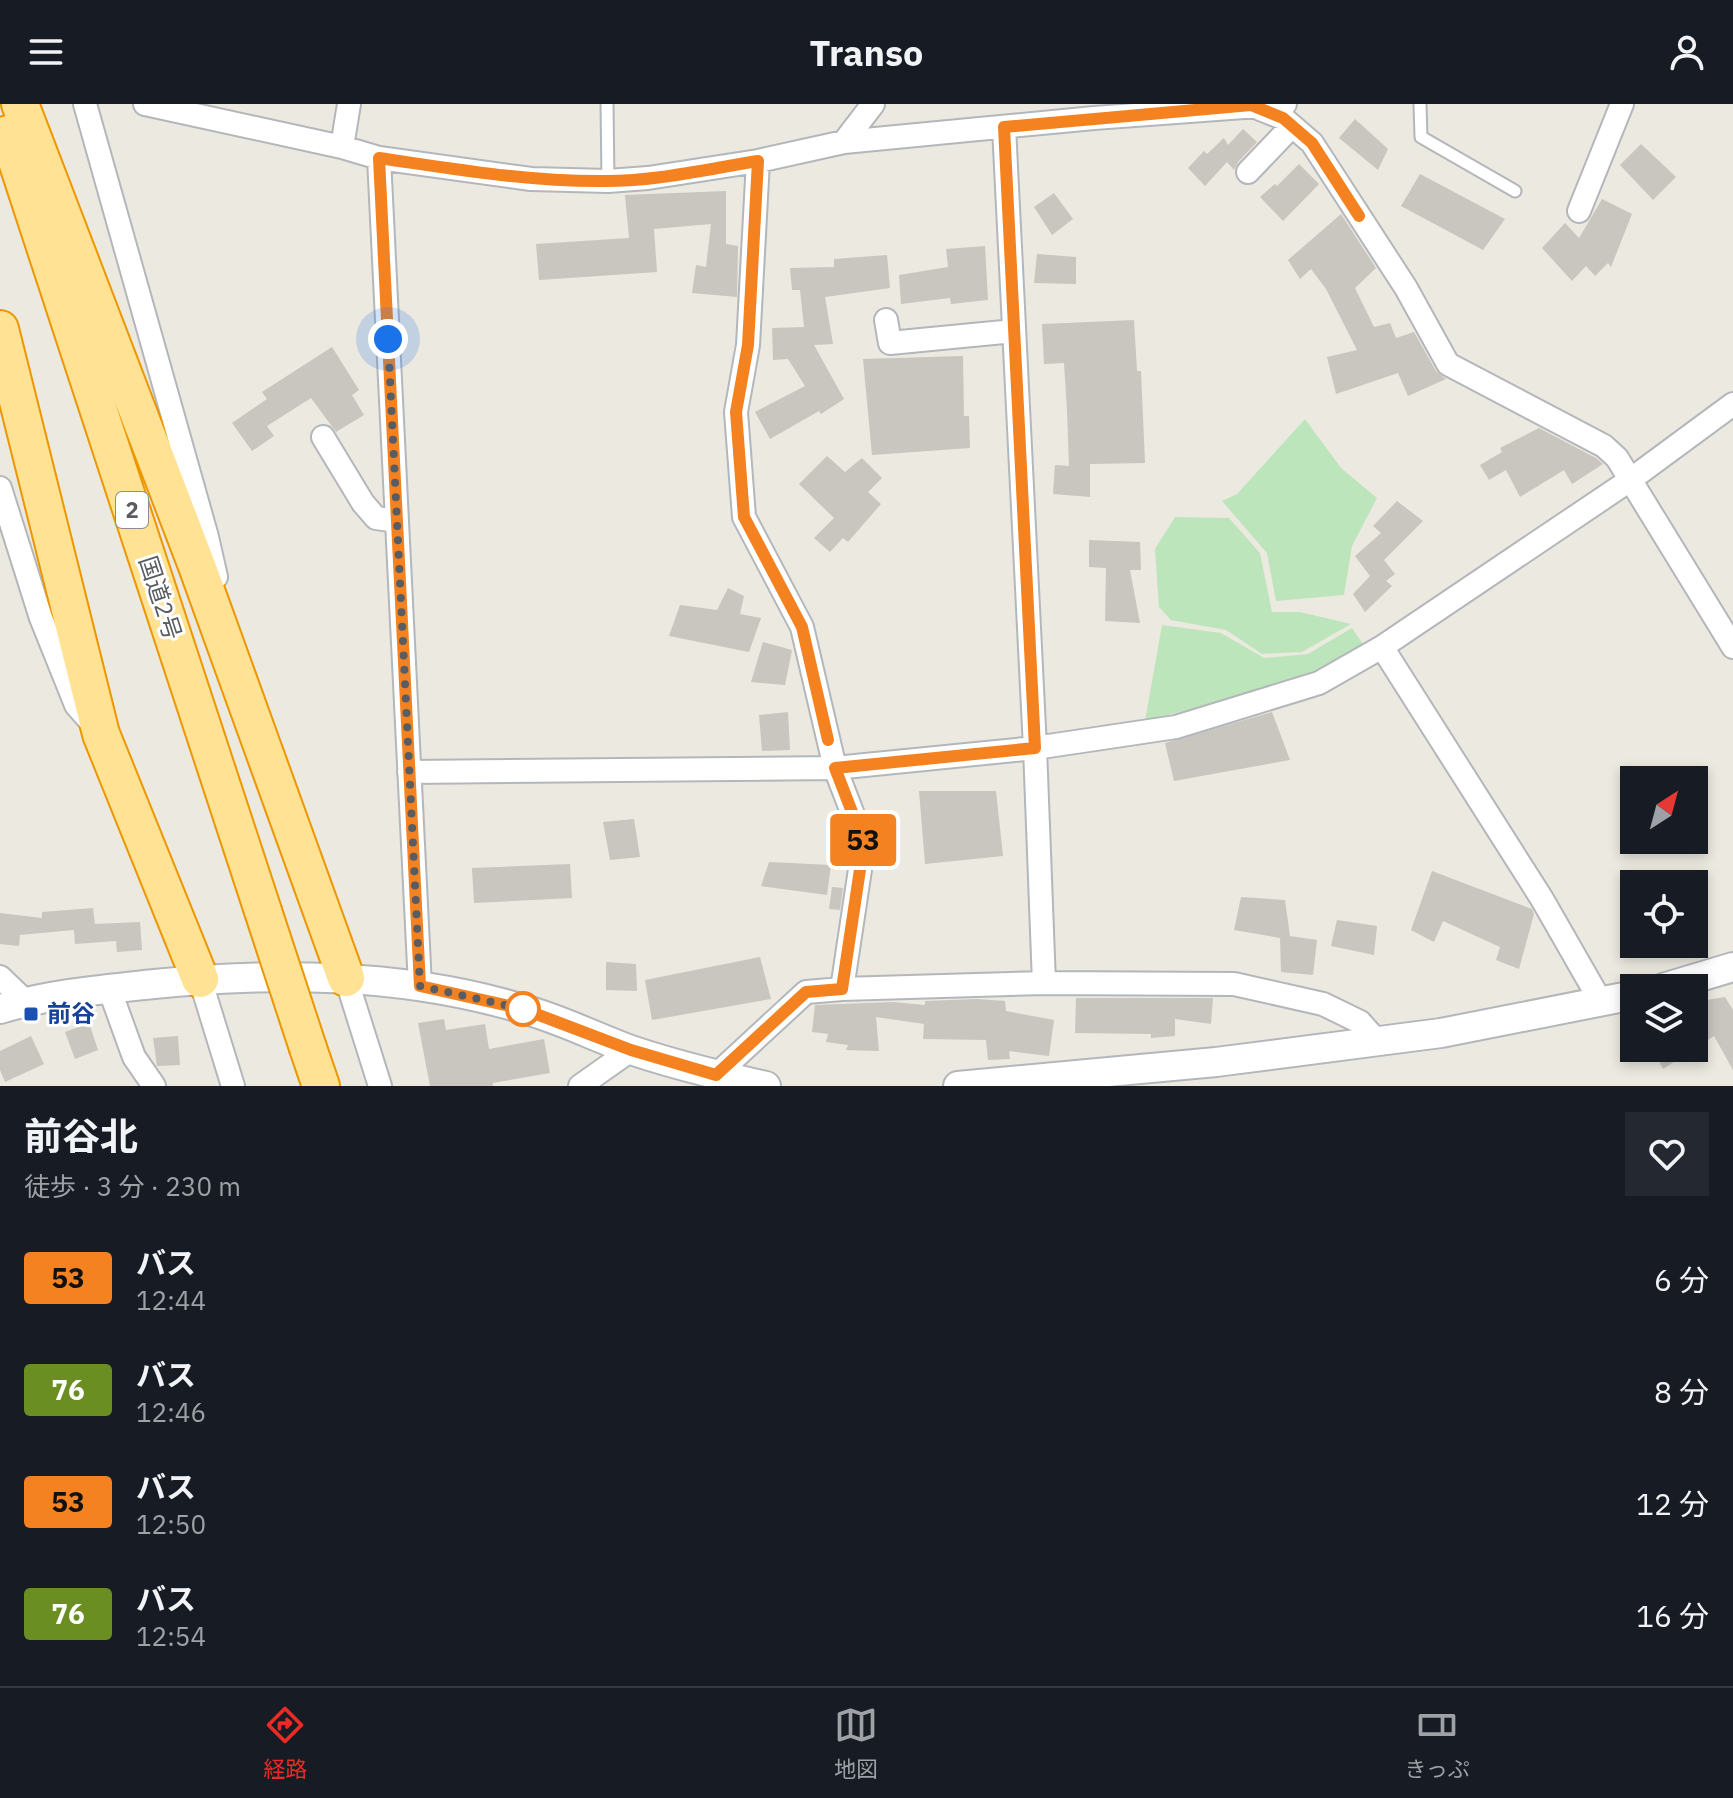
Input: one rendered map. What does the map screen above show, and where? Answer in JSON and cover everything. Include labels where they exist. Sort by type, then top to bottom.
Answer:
[{"type":"highway","points":[[20,104],[113,344],[346,978]]},
{"type":"highway","name":"国道2号","points":[[0,110],[321,1086]]},
{"type":"highway","points":[[0,329],[101,734],[200,979]]},
{"type":"street","points":[[85,104],[207,537],[237,678]]},
{"type":"street","points":[[145,104],[379,158],[531,179],[608,181],[758,161],[844,142],[1285,104]]},
{"type":"street","points":[[342,147],[349,104]]},
{"type":"street","points":[[844,142],[873,104]]},
{"type":"street","points":[[1579,211],[1622,104]]},
{"type":"street","points":[[1250,105],[1283,118],[1312,143],[1406,288],[1448,364],[1604,446],[1617,458],[1733,647]]},
{"type":"street","points":[[1248,172],[1292,126]]},
{"type":"street","points":[[1004,127],[1044,983]]},
{"type":"street","points":[[379,158],[420,986]]},
{"type":"street","points":[[758,161],[748,345],[736,412],[744,517],[802,627],[835,768],[864,843],[842,989]]},
{"type":"street","points":[[886,320],[890,343],[1014,331]]},
{"type":"street","points":[[409,772],[835,768],[1035,748],[1176,727],[1319,683],[1382,647],[1630,480],[1733,404]]},
{"type":"street","points":[[323,437],[363,503],[376,518],[397,521]]},
{"type":"street","points":[[0,488],[41,618],[76,705],[101,734]]},
{"type":"street","points":[[1382,647],[1542,899],[1601,1002]]},
{"type":"street","points":[[1708,974],[1733,967]]},
{"type":"street","points":[[0,977],[12,1005],[109,988],[200,979],[346,978],[420,986],[523,1009],[718,1080],[766,1086]]},
{"type":"street","points":[[346,978],[380,1086]]},
{"type":"street","points":[[200,979],[233,1086]]},
{"type":"street","points":[[718,1080],[806,992],[842,989],[1044,983],[1234,984],[1323,1004],[1360,1022],[1377,1041]]},
{"type":"street","points":[[109,988],[134,1057],[154,1086]]},
{"type":"street","points":[[958,1086],[1216,1062],[1441,1033],[1620,998]]},
{"type":"street","points":[[580,1086],[631,1050]]},
{"type":"lane","points":[[607,104],[608,181]]},
{"type":"lane","points":[[1420,104],[1421,137],[1515,191]]},
{"type":"green space","points":[[1305,419],[1341,468],[1377,498],[1352,546],[1344,595],[1276,601],[1267,553],[1222,501],[1237,494]]},
{"type":"green space","points":[[1175,517],[1229,518],[1260,553],[1272,612],[1300,612],[1351,624],[1302,652],[1262,654],[1226,630],[1171,620],[1159,607],[1155,549]]},
{"type":"green space","points":[[1162,625],[1221,633],[1264,658],[1308,654],[1352,628],[1363,644],[1316,672],[1145,721]]},
{"type":"building","points":[[1355,119],[1388,149],[1378,170],[1339,138]]},
{"type":"building","points":[[1243,129],[1257,142],[1234,170],[1227,162],[1205,186],[1188,168],[1204,151],[1207,154],[1224,138],[1228,145]]},
{"type":"building","points":[[1641,144],[1676,177],[1653,200],[1620,165]]},
{"type":"building","points":[[1299,164],[1319,184],[1283,221],[1260,197],[1275,184],[1277,186]]},
{"type":"building","points":[[1420,174],[1505,219],[1483,250],[1401,206]]},
{"type":"building","points":[[726,191],[726,244],[738,246],[737,297],[692,293],[696,265],[706,267],[711,224],[654,229],[657,272],[539,280],[536,244],[629,238],[625,195]]},
{"type":"building","points":[[1054,193],[1073,219],[1052,235],[1034,207]]},
{"type":"building","points":[[1602,199],[1632,214],[1611,267],[1608,263],[1595,276],[1586,266],[1572,281],[1542,248],[1565,223],[1579,238]]},
{"type":"building","points":[[1341,214],[1376,268],[1355,288],[1374,327],[1390,323],[1396,338],[1414,332],[1436,371],[1446,379],[1408,396],[1398,373],[1336,394],[1327,357],[1357,350],[1326,289],[1311,269],[1300,279],[1288,260]]},
{"type":"building","points":[[985,246],[988,300],[951,304],[950,298],[901,304],[899,275],[948,267],[946,249]]},
{"type":"building","points":[[1037,254],[1076,257],[1076,284],[1034,283]]},
{"type":"building","points":[[887,255],[890,288],[825,297],[833,344],[814,345],[844,399],[770,439],[755,412],[805,386],[788,359],[773,360],[772,328],[804,327],[800,290],[792,290],[790,268],[834,267],[834,259]]},
{"type":"building","points":[[1134,320],[1137,371],[1141,371],[1145,463],[1090,464],[1090,497],[1053,494],[1055,465],[1069,466],[1064,363],[1044,364],[1042,324]]},
{"type":"building","points":[[332,347],[359,390],[352,395],[364,415],[336,432],[311,398],[267,426],[274,436],[252,451],[232,423],[267,399],[262,392]]},
{"type":"building","points":[[963,356],[964,416],[969,416],[970,448],[872,455],[863,359]]},
{"type":"building","points":[[1539,428],[1603,464],[1572,484],[1564,470],[1520,497],[1506,470],[1489,480],[1480,465],[1502,452],[1500,448]]},
{"type":"building","points":[[827,456],[845,472],[862,458],[882,478],[868,492],[881,504],[848,542],[843,538],[830,552],[814,538],[834,518],[799,484]]},
{"type":"building","points":[[1397,501],[1423,521],[1384,560],[1395,574],[1386,581],[1392,586],[1365,612],[1353,594],[1370,576],[1355,556],[1381,533],[1373,526]]},
{"type":"building","points":[[1089,540],[1140,542],[1141,570],[1130,570],[1140,623],[1105,621],[1106,568],[1089,567]]},
{"type":"building","points":[[728,588],[744,596],[740,614],[761,618],[749,652],[669,636],[680,605],[717,610]]},
{"type":"building","points":[[763,642],[792,650],[785,685],[751,682]]},
{"type":"building","points":[[788,712],[790,750],[762,751],[759,715]]},
{"type":"building","points":[[1272,712],[1290,760],[1174,781],[1165,743]]},
{"type":"building","points":[[919,791],[996,791],[1003,856],[925,864]]},
{"type":"building","points":[[634,819],[640,857],[610,860],[603,822]]},
{"type":"building","points":[[769,862],[831,865],[827,895],[761,886]]},
{"type":"building","points":[[570,864],[572,898],[474,903],[472,868]]},
{"type":"building","points":[[1432,871],[1532,909],[1534,914],[1519,969],[1496,960],[1500,947],[1443,921],[1434,942],[1411,930]]},
{"type":"building","points":[[832,887],[843,888],[840,910],[829,909]]},
{"type":"building","points":[[1241,897],[1285,900],[1290,936],[1317,940],[1313,975],[1281,972],[1280,938],[1234,930]]},
{"type":"building","points":[[93,908],[95,924],[140,922],[142,950],[117,952],[116,941],[75,944],[74,930],[20,935],[19,946],[0,944],[0,913],[42,918],[42,912]]},
{"type":"building","points":[[1337,920],[1377,926],[1374,955],[1331,946]]},
{"type":"building","points":[[760,957],[771,999],[652,1020],[645,980]]},
{"type":"building","points":[[606,962],[636,964],[637,991],[606,990]]},
{"type":"building","points":[[1725,997],[1733,1010],[1733,1070],[1714,1036],[1708,1040],[1708,1000]]},
{"type":"building","points":[[1076,998],[1213,998],[1211,1024],[1175,1019],[1175,1036],[1151,1038],[1151,1034],[1075,1033]]},
{"type":"building","points":[[925,1001],[1005,1001],[1006,1011],[1054,1020],[1049,1056],[1009,1051],[1010,1059],[988,1060],[986,1040],[923,1039],[924,1024],[876,1017],[879,1051],[846,1050],[848,1045],[826,1042],[828,1034],[812,1032],[815,1005],[893,1002],[925,1005]]},
{"type":"building","points":[[444,1019],[446,1030],[485,1024],[489,1049],[544,1039],[550,1073],[493,1083],[493,1086],[430,1086],[418,1023]]},
{"type":"building","points":[[89,1023],[98,1050],[75,1059],[65,1032]]},
{"type":"building","points":[[31,1036],[44,1064],[5,1082],[0,1070],[0,1051]]},
{"type":"building","points":[[178,1036],[180,1065],[157,1066],[153,1038]]},
{"type":"building","points":[[1659,1062],[1674,1062],[1663,1069]]},
{"type":"bus line","name":"53","points":[[828,740],[802,627],[744,517],[736,412],[748,345],[758,161],[608,181],[531,179],[379,158],[420,986],[523,1009],[631,1050],[716,1075],[806,992],[842,989],[864,843],[835,768],[1035,748],[1004,127],[1251,105],[1283,118],[1312,143],[1359,216]]},
{"type":"place","name":"前谷","points":[[31,1014]]},
{"type":"route","points":[[388,339],[420,986],[523,1009]]}]
